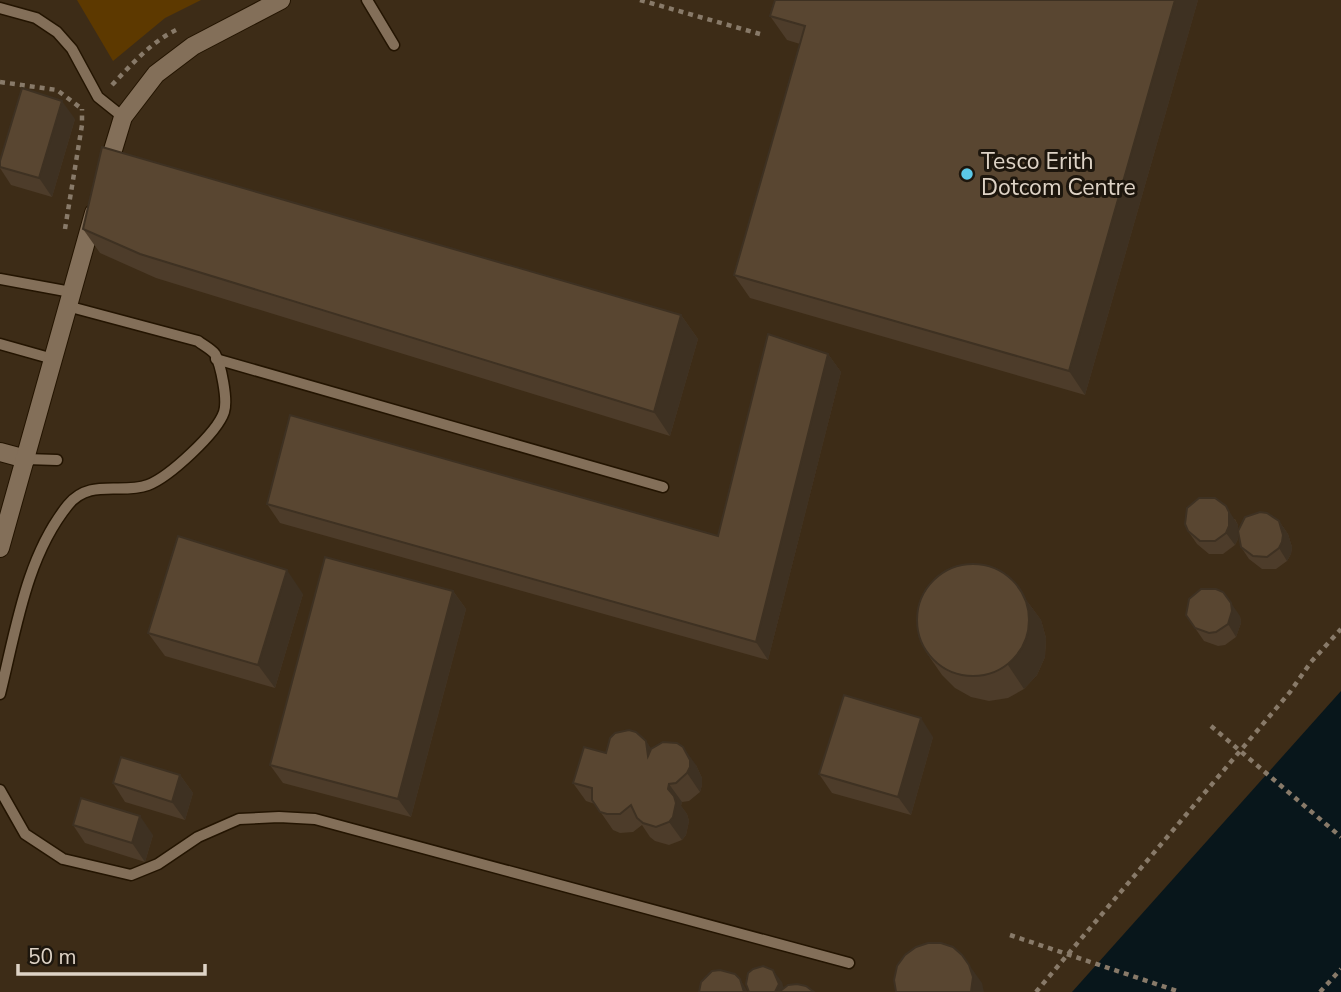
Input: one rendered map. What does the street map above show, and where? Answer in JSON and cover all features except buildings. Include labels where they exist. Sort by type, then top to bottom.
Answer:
[{"type":"street","points":[[0,548],[122,117],[156,74],[193,46],[281,0]]},
{"type":"street","points":[[0,452],[26,458]]},
{"type":"lane","points":[[366,0],[394,45]]},
{"type":"lane","points":[[0,8],[36,18],[57,32],[72,49],[98,97],[122,117]]},
{"type":"lane","points":[[0,279],[198,341],[214,353],[223,382],[225,411],[208,437],[186,459],[150,485],[124,490],[96,488],[71,501],[52,526],[35,562],[0,694]]},
{"type":"lane","points":[[0,344],[53,359]]},
{"type":"lane","points":[[216,359],[663,487]]},
{"type":"lane","points":[[26,458],[57,460]]},
{"type":"lane","points":[[0,790],[25,834],[63,859],[131,875],[158,864],[198,837],[239,819],[315,819],[849,963]]},
{"type":"path","points":[[640,0],[760,34]]},
{"type":"path","points":[[113,84],[128,66]]},
{"type":"path","points":[[0,82],[57,90],[82,109],[82,125],[64,236]]},
{"type":"path","points":[[1036,992],[1341,629]]},
{"type":"path","points":[[1211,726],[1341,837]]},
{"type":"path","points":[[1010,935],[1180,992]]},
{"type":"path","points":[[1320,992],[1341,969]]},
{"type":"shaded area","points":[[77,0],[201,0],[165,18],[113,61]]},
{"type":"shaded area","points":[[1341,691],[1341,992],[1072,992]]},
{"type":"place","name":"Tesco Erith Dotcom Centre","points":[[967,174]]}]
